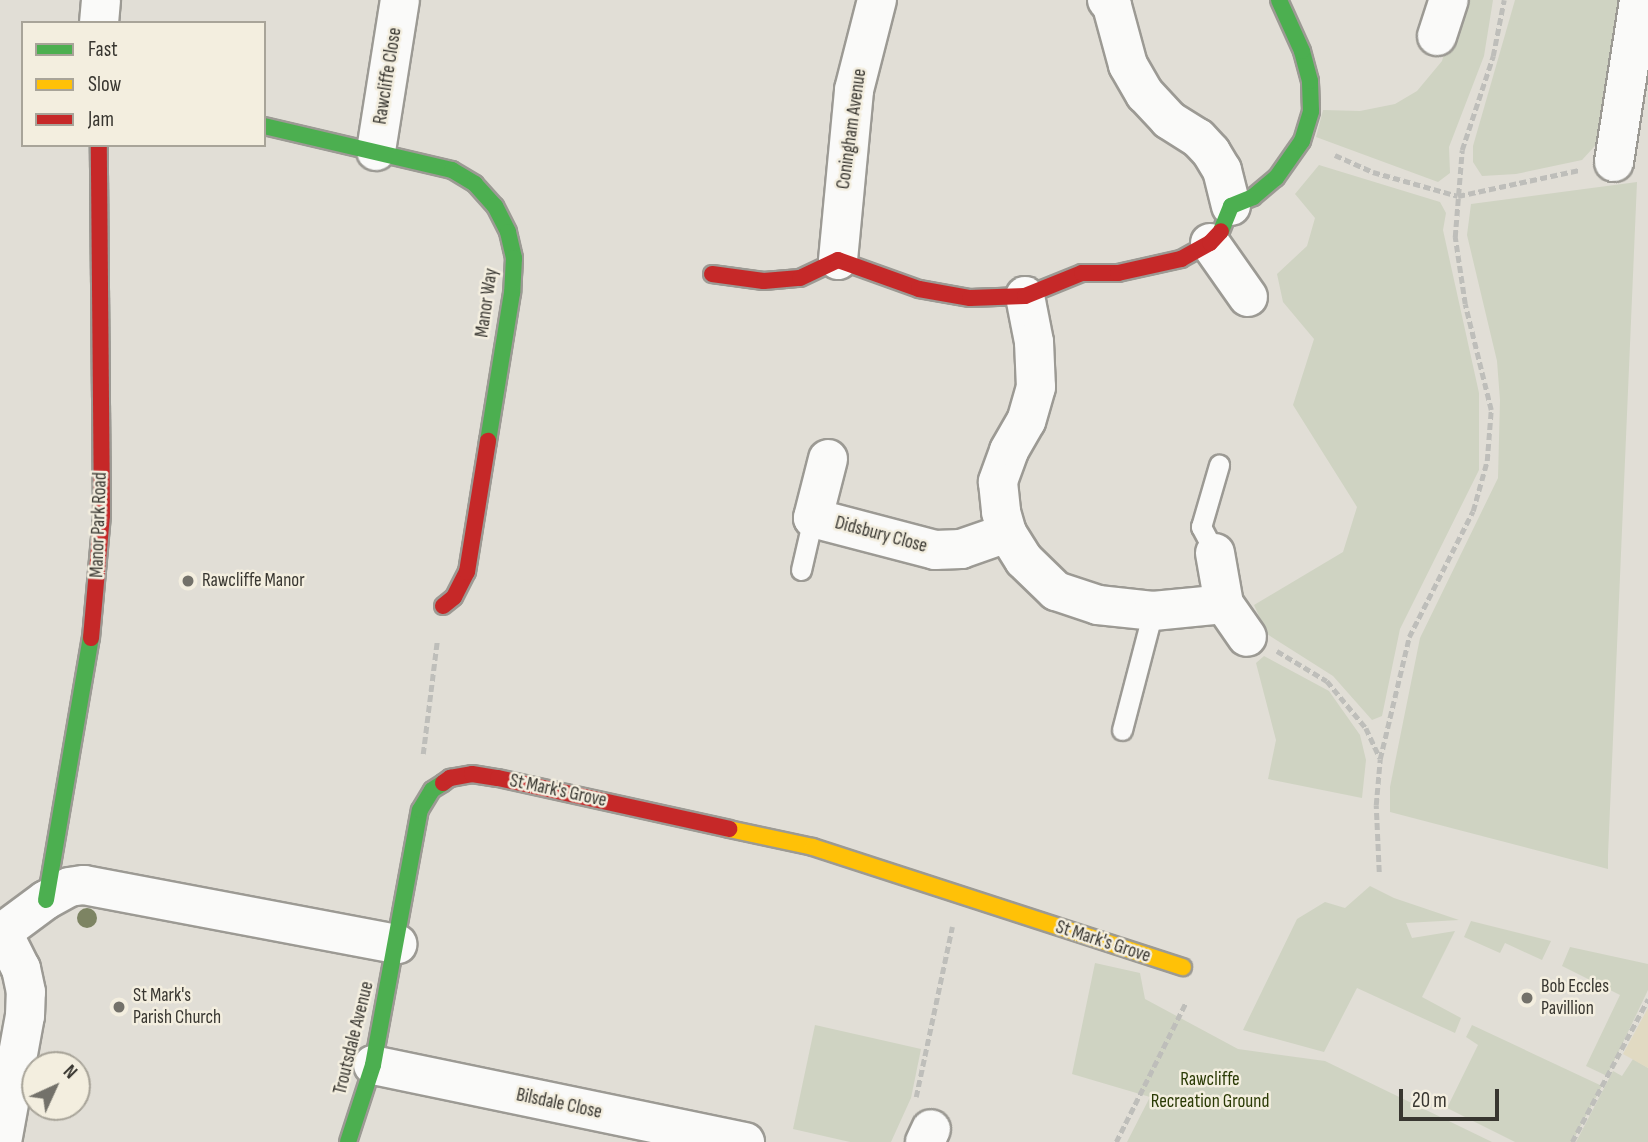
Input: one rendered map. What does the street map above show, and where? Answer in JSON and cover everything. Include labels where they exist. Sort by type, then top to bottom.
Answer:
[{"type":"street","points":[[99,21],[101,0]]},
{"type":"street","name":"Rawcliffe Close","points":[[376,151],[400,0]]},
{"type":"street","points":[[712,274],[764,281],[800,278],[838,260],[919,289],[970,298],[1025,296],[1082,273],[1118,274],[1181,259],[1210,243],[1221,231],[1231,206],[1223,170],[1198,138],[1169,120],[1145,94],[1128,65],[1112,6],[1107,0]]},
{"type":"street","points":[[1231,206],[1253,197],[1276,178],[1302,141],[1311,110],[1310,81],[1302,51],[1279,0]]},
{"type":"street","points":[[1437,36],[1449,0]]},
{"type":"street","points":[[1614,162],[1639,0]]},
{"type":"street","name":"Coningham Avenue","points":[[838,260],[865,2]]},
{"type":"street","name":"Manor Way","points":[[266,126],[452,170],[475,184],[495,206],[508,232],[514,258],[467,572],[454,597],[443,606]]},
{"type":"street","name":"Manor Park Road","points":[[46,900],[91,638],[99,572],[102,514],[99,147]]},
{"type":"street","points":[[1210,243],[1248,297]]},
{"type":"street","points":[[1025,296],[1034,342],[1036,387],[1026,421],[1009,451],[999,482],[1001,512],[1007,533],[1024,560],[1056,591],[1098,605],[1153,611],[1224,604]]},
{"type":"street","name":"Didsbury Close","points":[[828,459],[813,518],[935,550],[961,549],[1007,533]]},
{"type":"street","points":[[1215,553],[1224,604],[1247,637]]},
{"type":"street","name":"St Mark's Grove","points":[[397,944],[420,810],[432,790],[450,778],[472,774],[813,847],[1183,967]]},
{"type":"street","points":[[2,1142],[25,1016],[26,992],[21,969],[1,934],[46,900],[69,887],[103,886],[397,944]]},
{"type":"street","name":"Troutsdale Avenue","points":[[348,1142],[373,1065],[397,944]]},
{"type":"street","name":"Bilsdale Close","points":[[373,1065],[745,1142]]},
{"type":"lane","points":[[1215,553],[1201,527],[1219,465]]},
{"type":"lane","points":[[801,570],[813,518]]},
{"type":"lane","points":[[1122,730],[1153,611]]},
{"type":"path","points":[[1379,872],[1376,805],[1380,759],[1409,637],[1473,511],[1488,461],[1491,410],[1465,304],[1455,237],[1462,150],[1493,56],[1504,0]]},
{"type":"path","points":[[1302,141],[1373,172],[1458,196],[1614,162]]},
{"type":"path","points":[[420,810],[423,746],[443,606]]},
{"type":"path","points":[[1247,637],[1327,681],[1366,728],[1380,759]]},
{"type":"path","points":[[928,1136],[916,1096],[959,896]]},
{"type":"path","points":[[1116,1142],[1191,993]]},
{"type":"path","points":[[1572,1142],[1648,999]]},
{"type":"green space","points":[[1459,0],[1493,0],[1484,56],[1449,147],[1450,173],[1438,182],[1316,137],[1323,110],[1360,111],[1395,104],[1417,91],[1442,61]]},
{"type":"green space","points":[[1515,0],[1625,0],[1604,136],[1582,160],[1516,174],[1482,176],[1473,162],[1473,146]]},
{"type":"green space","points":[[1319,165],[1440,202],[1446,213],[1443,230],[1479,393],[1479,470],[1400,629],[1382,716],[1372,720],[1333,676],[1267,634],[1254,605],[1343,552],[1357,507],[1293,405],[1314,339],[1283,302],[1277,274],[1307,246],[1315,218],[1295,194]]},
{"type":"green space","points":[[1637,182],[1608,869],[1390,812],[1390,787],[1420,638],[1498,478],[1500,400],[1497,361],[1467,235],[1471,204]]},
{"type":"green space","points":[[1264,656],[1329,691],[1360,735],[1366,760],[1362,798],[1268,779],[1276,740],[1256,663]]},
{"type":"green space","points":[[1370,886],[1394,898],[1459,920],[1406,923],[1412,938],[1455,931],[1422,997],[1461,1018],[1455,1033],[1357,988],[1324,1052],[1243,1030],[1297,919],[1325,902],[1345,908]]},
{"type":"green space","points":[[1471,921],[1551,941],[1542,960],[1505,943],[1500,953],[1464,937]]},
{"type":"green space","points":[[1570,947],[1648,964],[1648,990],[1607,1076],[1586,1066],[1620,995],[1562,966]]},
{"type":"green space","name":"Rawcliffe Recreation Ground","points":[[1095,963],[1140,973],[1145,999],[1238,1049],[1325,1061],[1492,1142],[1127,1142],[1150,1097],[1072,1074]]},
{"type":"green space","points":[[815,1025],[921,1049],[911,1098],[891,1142],[850,1142],[793,1129]]},
{"type":"green space","points":[[1472,1025],[1602,1086],[1572,1142],[1515,1142],[1447,1108],[1478,1045],[1466,1037]]},
{"type":"green space","points":[[1633,1059],[1648,1068],[1648,1142],[1576,1142],[1613,1071],[1622,1076]]},
{"type":"sand","points":[[1648,1008],[1648,1068],[1623,1054]]},
{"type":"traffic: fast","points":[[1221,231],[1231,206],[1253,197],[1276,178],[1302,141],[1311,111],[1310,81],[1302,51],[1279,0]]},
{"type":"traffic: fast","points":[[266,126],[452,170],[475,184],[495,206],[508,232],[514,258],[512,293],[488,441]]},
{"type":"traffic: fast","points":[[46,900],[91,638]]},
{"type":"traffic: fast","points":[[348,1142],[373,1065],[420,810],[432,790],[443,783]]},
{"type":"traffic: slow","points":[[729,829],[813,847],[1183,967]]},
{"type":"traffic: jam","points":[[91,638],[102,515],[99,147]]},
{"type":"traffic: jam","points":[[712,274],[764,281],[800,278],[838,260],[919,289],[970,298],[1025,296],[1082,273],[1118,273],[1181,259],[1210,243],[1221,231]]},
{"type":"traffic: jam","points":[[443,606],[454,597],[467,572],[488,441]]},
{"type":"traffic: jam","points":[[443,783],[450,778],[472,774],[498,778],[729,829]]},
{"type":"place","name":"Rawcliffe Manor","points":[[188,581]]},
{"type":"place","name":"Bob Eccles Pavillion","points":[[1527,998]]},
{"type":"place","name":"St Mark's Parish Church","points":[[119,1007]]}]
